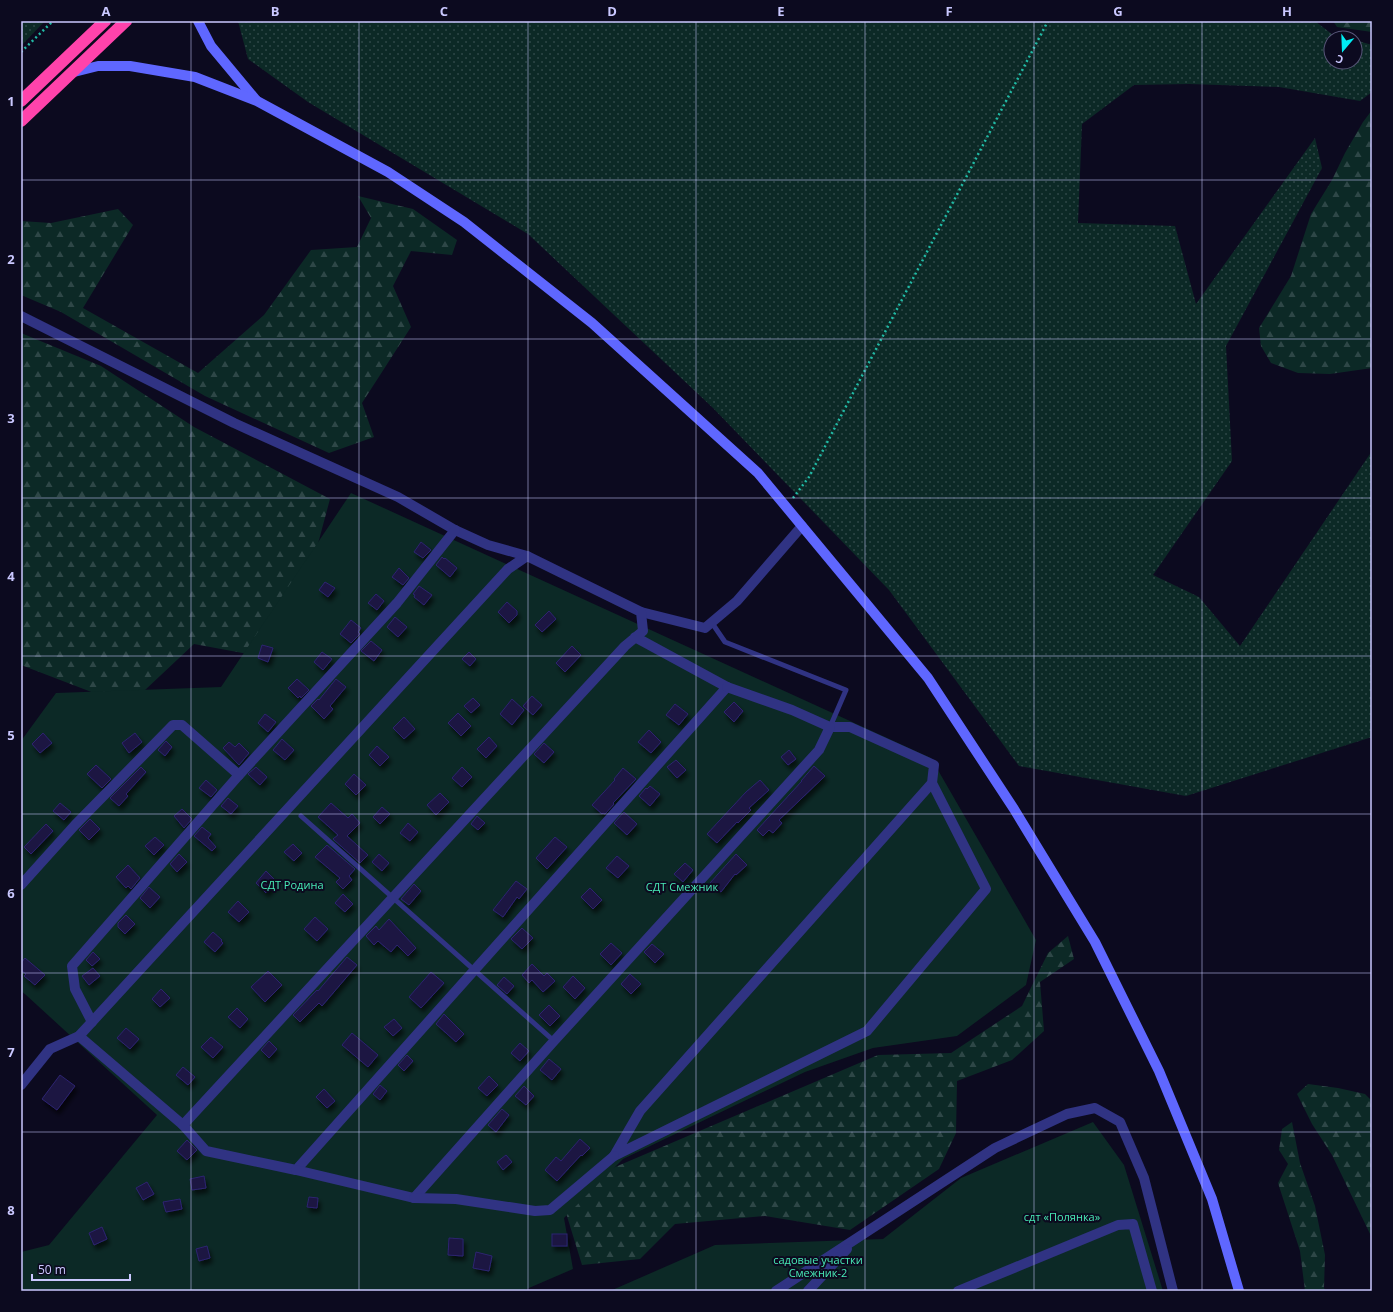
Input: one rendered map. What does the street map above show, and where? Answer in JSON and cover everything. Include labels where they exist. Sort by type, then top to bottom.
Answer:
[{"type":"highway","points":[[21,101],[105,21]]},
{"type":"highway","points":[[21,122],[126,21]]},
{"type":"street","points":[[198,21],[211,46],[258,101]]},
{"type":"street","points":[[74,72],[98,66],[130,66],[195,77],[258,101],[388,172],[464,222],[592,323],[758,473],[928,678],[1014,809],[1095,942],[1159,1071],[1212,1200],[1239,1291]]},
{"type":"street","points":[[21,316],[234,423],[398,497],[455,530],[488,545],[527,556],[641,612],[705,628],[737,601],[802,526]]},
{"type":"street","points":[[92,1022],[75,989],[72,966],[239,775],[397,603],[455,530]]},
{"type":"street","points":[[23,1079],[50,1049],[79,1036],[508,569],[527,556]]},
{"type":"street","points":[[184,1125],[624,646],[643,631],[641,612]]},
{"type":"street","points":[[79,1036],[184,1125],[206,1151],[296,1170],[414,1198],[456,1199],[535,1211],[550,1210],[614,1156],[867,1031],[986,889],[932,783],[934,766],[850,727],[830,727],[792,710],[727,687],[635,638]]},
{"type":"street","points":[[296,1170],[727,687]]},
{"type":"street","points":[[21,885],[74,825],[173,724],[182,725],[239,775]]},
{"type":"street","points":[[414,1198],[554,1041],[819,750],[830,727]]},
{"type":"street","points":[[614,1156],[640,1111],[932,783]]},
{"type":"street","points":[[776,1291],[995,1148],[1067,1114],[1095,1108],[1120,1122],[1144,1178],[1173,1291]]},
{"type":"street","points":[[958,1291],[1118,1225],[1133,1224],[1152,1291]]},
{"type":"street","points":[[808,1291],[858,1237]]},
{"type":"lane","points":[[712,623],[725,642],[846,690],[830,727]]},
{"type":"lane","points":[[301,816],[554,1041]]},
{"type":"path","points":[[21,52],[53,21]]},
{"type":"path","points":[[785,507],[809,477],[1048,21]]},
{"type":"green space","points":[[21,21],[45,21],[21,46]]},
{"type":"green space","points":[[238,21],[1315,21],[1327,30],[1323,30],[1323,70],[1363,70],[1363,42],[1372,45],[1372,92],[1360,101],[1279,87],[1189,84],[1134,85],[1082,124],[1078,223],[1175,226],[1196,304],[1315,138],[1322,168],[1226,346],[1232,461],[1153,575],[1199,597],[1240,646],[1372,451],[1372,737],[1186,796],[1019,766],[889,590],[713,408],[528,234],[308,102],[248,59]]},
{"type":"green space","points":[[1333,21],[1372,21],[1372,32],[1337,27]]},
{"type":"green space","points":[[1372,110],[1372,368],[1330,374],[1298,373],[1271,363],[1261,346],[1259,328],[1291,276],[1311,214],[1332,180],[1345,153],[1363,122]]},
{"type":"green space","points":[[358,196],[413,209],[457,240],[452,255],[411,251],[393,286],[411,327],[362,403],[374,437],[329,453],[205,396],[61,312],[21,295],[21,221],[51,223],[118,209],[133,225],[83,308],[198,373],[264,315],[311,250],[357,247],[371,218]]},
{"type":"green space","points":[[21,333],[101,366],[194,427],[330,499],[312,566],[248,654],[194,644],[128,706],[21,665]]},
{"type":"green space","points":[[351,493],[931,758],[1036,940],[1026,985],[957,1036],[873,1048],[805,1072],[623,1159],[564,1218],[573,1269],[522,1291],[21,1291],[21,1252],[49,1245],[157,1115],[21,991],[21,741],[56,693],[221,687]]},
{"type":"green space","points":[[1068,936],[1074,959],[1040,982],[1044,1031],[1012,1060],[957,1081],[956,1133],[939,1169],[850,1230],[765,1216],[675,1224],[640,1259],[582,1265],[566,1213],[580,1182],[878,1055],[951,1053],[1022,1006],[1048,953]]},
{"type":"green space","points":[[1308,1084],[1338,1088],[1365,1094],[1372,1101],[1372,1238],[1332,1155],[1312,1124],[1297,1094]]},
{"type":"green space","name":"сдт «Полянка»","points":[[1093,1122],[1124,1165],[1163,1291],[610,1291],[715,1245],[883,1239],[961,1178]]},
{"type":"green space","points":[[1292,1122],[1300,1163],[1315,1206],[1325,1255],[1324,1288],[1326,1291],[1305,1291],[1300,1251],[1278,1183],[1288,1164],[1279,1150],[1282,1129]]},
{"type":"building","points":[[421,542],[431,550],[423,558],[414,552]]},
{"type":"building","points":[[442,557],[457,568],[450,577],[436,565]]},
{"type":"building","points":[[399,568],[409,578],[403,585],[392,577]]},
{"type":"building","points":[[325,582],[335,588],[328,597],[319,590]]},
{"type":"building","points":[[419,586],[432,595],[424,605],[414,597],[415,595],[413,594]]},
{"type":"building","points":[[376,594],[384,601],[377,610],[368,603]]},
{"type":"building","points":[[507,602],[517,611],[517,615],[509,623],[498,612]]},
{"type":"building","points":[[549,611],[556,619],[542,632],[535,625]]},
{"type":"building","points":[[395,617],[407,627],[398,637],[387,627]]},
{"type":"building","points":[[351,620],[361,628],[358,632],[360,634],[351,643],[340,634]]},
{"type":"building","points":[[371,641],[382,650],[374,661],[361,651]]},
{"type":"building","points":[[262,645],[273,648],[268,662],[258,658]]},
{"type":"building","points":[[572,646],[581,655],[565,672],[556,663]]},
{"type":"building","points":[[322,652],[332,659],[323,670],[314,662]]},
{"type":"building","points":[[469,652],[476,659],[470,666],[462,659]]},
{"type":"building","points":[[297,679],[309,690],[301,698],[300,696],[298,698],[288,688]]},
{"type":"building","points":[[336,679],[346,687],[330,706],[333,709],[324,719],[311,706],[318,699],[319,700]]},
{"type":"building","points":[[532,696],[542,705],[533,715],[523,706]]},
{"type":"building","points":[[473,698],[480,705],[471,713],[464,706]]},
{"type":"building","points":[[512,699],[524,710],[512,725],[500,714]]},
{"type":"building","points":[[734,702],[743,711],[734,722],[724,712]]},
{"type":"building","points":[[675,704],[688,714],[679,725],[666,715]]},
{"type":"building","points":[[458,713],[471,726],[461,736],[448,723]]},
{"type":"building","points":[[265,714],[276,722],[268,732],[258,723]]},
{"type":"building","points":[[404,717],[415,729],[404,739],[393,728]]},
{"type":"building","points":[[649,730],[661,742],[651,753],[638,742]]},
{"type":"building","points":[[43,733],[52,743],[40,753],[32,744]]},
{"type":"building","points":[[135,733],[142,742],[129,753],[122,743]]},
{"type":"building","points":[[489,737],[497,746],[486,758],[477,749]]},
{"type":"building","points":[[282,739],[294,750],[285,760],[273,750]]},
{"type":"building","points":[[166,741],[172,747],[165,756],[158,750]]},
{"type":"building","points":[[229,742],[235,747],[239,743],[249,753],[239,765],[223,748]]},
{"type":"building","points":[[544,743],[554,752],[544,763],[534,754]]},
{"type":"building","points":[[377,746],[389,757],[380,766],[369,755]]},
{"type":"building","points":[[789,750],[796,759],[788,765],[781,757]]},
{"type":"building","points":[[676,760],[686,770],[677,778],[667,767]]},
{"type":"building","points":[[96,765],[111,779],[102,788],[87,774]]},
{"type":"building","points":[[814,766],[825,776],[779,820],[782,823],[773,833],[769,830],[763,836],[757,830]]},
{"type":"building","points":[[141,767],[146,772],[126,794],[128,796],[119,806],[110,798]]},
{"type":"building","points":[[256,767],[267,777],[260,785],[248,774]]},
{"type":"building","points":[[462,767],[472,777],[462,787],[452,778]]},
{"type":"building","points":[[623,768],[636,779],[613,803],[614,804],[605,814],[602,814],[592,805],[615,780],[614,779]]},
{"type":"building","points":[[354,774],[366,785],[356,795],[345,784]]},
{"type":"building","points":[[206,780],[217,790],[211,797],[199,788]]},
{"type":"building","points":[[760,780],[769,790],[749,808],[751,810],[717,843],[707,834],[746,792]]},
{"type":"building","points":[[650,786],[660,794],[650,806],[639,796],[646,788],[647,789]]},
{"type":"building","points":[[440,793],[449,802],[436,815],[427,805]]},
{"type":"building","points":[[228,798],[238,806],[231,814],[221,806]]},
{"type":"building","points":[[60,803],[71,812],[64,820],[53,811]]},
{"type":"building","points":[[331,803],[348,818],[352,814],[360,823],[347,836],[368,855],[360,863],[333,839],[338,835],[318,817]]},
{"type":"building","points":[[382,807],[390,814],[380,824],[373,817]]},
{"type":"building","points":[[182,809],[192,819],[184,828],[174,816]]},
{"type":"building","points":[[624,812],[637,824],[627,835],[614,823]]},
{"type":"building","points":[[477,816],[485,823],[478,830],[471,824]]},
{"type":"building","points":[[90,819],[100,829],[89,840],[79,830]]},
{"type":"building","points":[[408,823],[418,832],[410,841],[400,833]]},
{"type":"building","points":[[46,824],[53,831],[31,854],[24,847]]},
{"type":"building","points":[[202,827],[211,834],[208,838],[216,847],[212,851],[194,836]]},
{"type":"building","points":[[155,837],[164,845],[154,855],[145,846]]},
{"type":"building","points":[[555,837],[567,847],[547,869],[536,858]]},
{"type":"building","points":[[293,844],[302,853],[294,861],[284,852]]},
{"type":"building","points":[[327,845],[355,869],[349,876],[352,880],[343,889],[336,882],[340,878],[315,857]]},
{"type":"building","points":[[179,854],[187,862],[177,872],[170,864]]},
{"type":"building","points":[[379,854],[389,863],[382,871],[372,862]]},
{"type":"building","points":[[736,854],[747,865],[736,875],[735,874],[721,892],[710,883]]},
{"type":"building","points":[[617,856],[629,866],[618,878],[606,868]]},
{"type":"building","points":[[685,863],[693,870],[683,882],[674,874]]},
{"type":"building","points":[[128,865],[140,878],[131,889],[128,886],[126,888],[116,877]]},
{"type":"building","points":[[266,871],[277,882],[266,893],[256,883]]},
{"type":"building","points":[[516,881],[527,889],[519,899],[517,897],[503,917],[493,910]]},
{"type":"building","points":[[414,884],[421,891],[409,905],[401,899]]},
{"type":"building","points":[[149,887],[160,897],[150,908],[140,898]]},
{"type":"building","points":[[590,888],[602,900],[593,909],[581,897]]},
{"type":"building","points":[[343,894],[353,904],[345,912],[335,903]]},
{"type":"building","points":[[238,901],[249,912],[239,922],[228,912]]},
{"type":"building","points":[[126,915],[135,924],[125,934],[118,927],[118,923]]},
{"type":"building","points":[[315,917],[328,929],[317,941],[304,929]]},
{"type":"building","points":[[389,919],[416,948],[408,956],[397,945],[391,952],[378,941],[374,945],[366,936],[376,926],[379,930]]},
{"type":"building","points":[[522,928],[533,938],[522,949],[511,939]]},
{"type":"building","points":[[213,932],[222,940],[221,941],[223,943],[215,952],[204,942]]},
{"type":"building","points":[[611,943],[622,953],[611,965],[600,954]]},
{"type":"building","points":[[652,944],[664,954],[655,963],[644,952]]},
{"type":"building","points":[[93,952],[100,959],[92,966],[86,960]]},
{"type":"building","points":[[347,957],[357,965],[322,1006],[319,1003],[300,1022],[293,1015],[317,990],[318,991]]},
{"type":"building","points":[[25,958],[45,975],[35,985],[24,976],[26,974],[21,970],[21,963]]},
{"type":"building","points":[[532,964],[544,976],[547,973],[555,981],[543,992],[532,980],[529,983],[522,975]]},
{"type":"building","points":[[93,968],[100,976],[89,985],[82,976]]},
{"type":"building","points":[[268,971],[282,985],[265,1002],[251,987]]},
{"type":"building","points":[[431,972],[444,983],[421,1008],[409,997]]},
{"type":"building","points":[[630,974],[641,984],[631,994],[621,984]]},
{"type":"building","points":[[573,976],[585,988],[575,999],[563,987]]},
{"type":"building","points":[[504,977],[514,986],[507,994],[497,985]]},
{"type":"building","points":[[161,989],[170,998],[160,1007],[152,999]]},
{"type":"building","points":[[549,1005],[560,1016],[550,1026],[539,1015]]},
{"type":"building","points":[[237,1008],[248,1019],[240,1028],[228,1017]]},
{"type":"building","points":[[444,1014],[464,1034],[456,1042],[436,1024]]},
{"type":"building","points":[[394,1019],[402,1028],[393,1036],[384,1027]]},
{"type":"building","points":[[126,1028],[139,1039],[130,1049],[117,1038]]},
{"type":"building","points":[[352,1033],[378,1055],[368,1067],[342,1045]]},
{"type":"building","points":[[211,1037],[223,1047],[213,1058],[201,1047]]},
{"type":"building","points":[[269,1041],[277,1049],[269,1058],[261,1050]]},
{"type":"building","points":[[520,1043],[529,1051],[520,1061],[511,1053]]},
{"type":"building","points":[[407,1055],[413,1061],[404,1071],[398,1065]]},
{"type":"building","points":[[549,1059],[561,1069],[552,1080],[540,1070]]},
{"type":"building","points":[[183,1067],[195,1077],[188,1085],[176,1075]]},
{"type":"building","points":[[60,1075],[75,1086],[57,1110],[42,1099]]},
{"type":"building","points":[[489,1076],[498,1085],[487,1096],[478,1088]]},
{"type":"building","points":[[380,1085],[387,1091],[380,1100],[373,1094]]},
{"type":"building","points":[[524,1086],[534,1096],[526,1105],[515,1096]]},
{"type":"building","points":[[324,1089],[335,1101],[327,1108],[316,1097]]},
{"type":"building","points":[[502,1109],[509,1115],[496,1132],[488,1125]]},
{"type":"building","points":[[580,1139],[590,1148],[582,1156],[581,1155],[557,1181],[545,1170],[556,1157],[561,1161]]},
{"type":"building","points":[[187,1140],[197,1150],[187,1160],[177,1151]]},
{"type":"building","points":[[506,1155],[512,1162],[503,1170],[497,1162]]},
{"type":"building","points":[[204,1176],[206,1188],[192,1190],[190,1179]]},
{"type":"building","points":[[147,1182],[154,1194],[143,1200],[136,1188]]},
{"type":"building","points":[[309,1197],[318,1198],[317,1208],[307,1207]]},
{"type":"building","points":[[180,1199],[182,1209],[166,1212],[163,1202]]},
{"type":"building","points":[[102,1227],[107,1239],[94,1245],[89,1233]]},
{"type":"building","points":[[552,1234],[567,1234],[567,1246],[552,1246]]},
{"type":"building","points":[[449,1238],[463,1239],[463,1256],[448,1255]]},
{"type":"building","points":[[207,1246],[210,1258],[199,1261],[196,1249]]},
{"type":"building","points":[[476,1252],[492,1256],[489,1271],[473,1268]]},
{"type":"park label","name":"СДТ Родина","points":[[292,885]]},
{"type":"park label","name":"СДТ Смежник","points":[[682,887]]},
{"type":"park label","name":"садовые участки Смежник-2","points":[[818,1266]]}]
